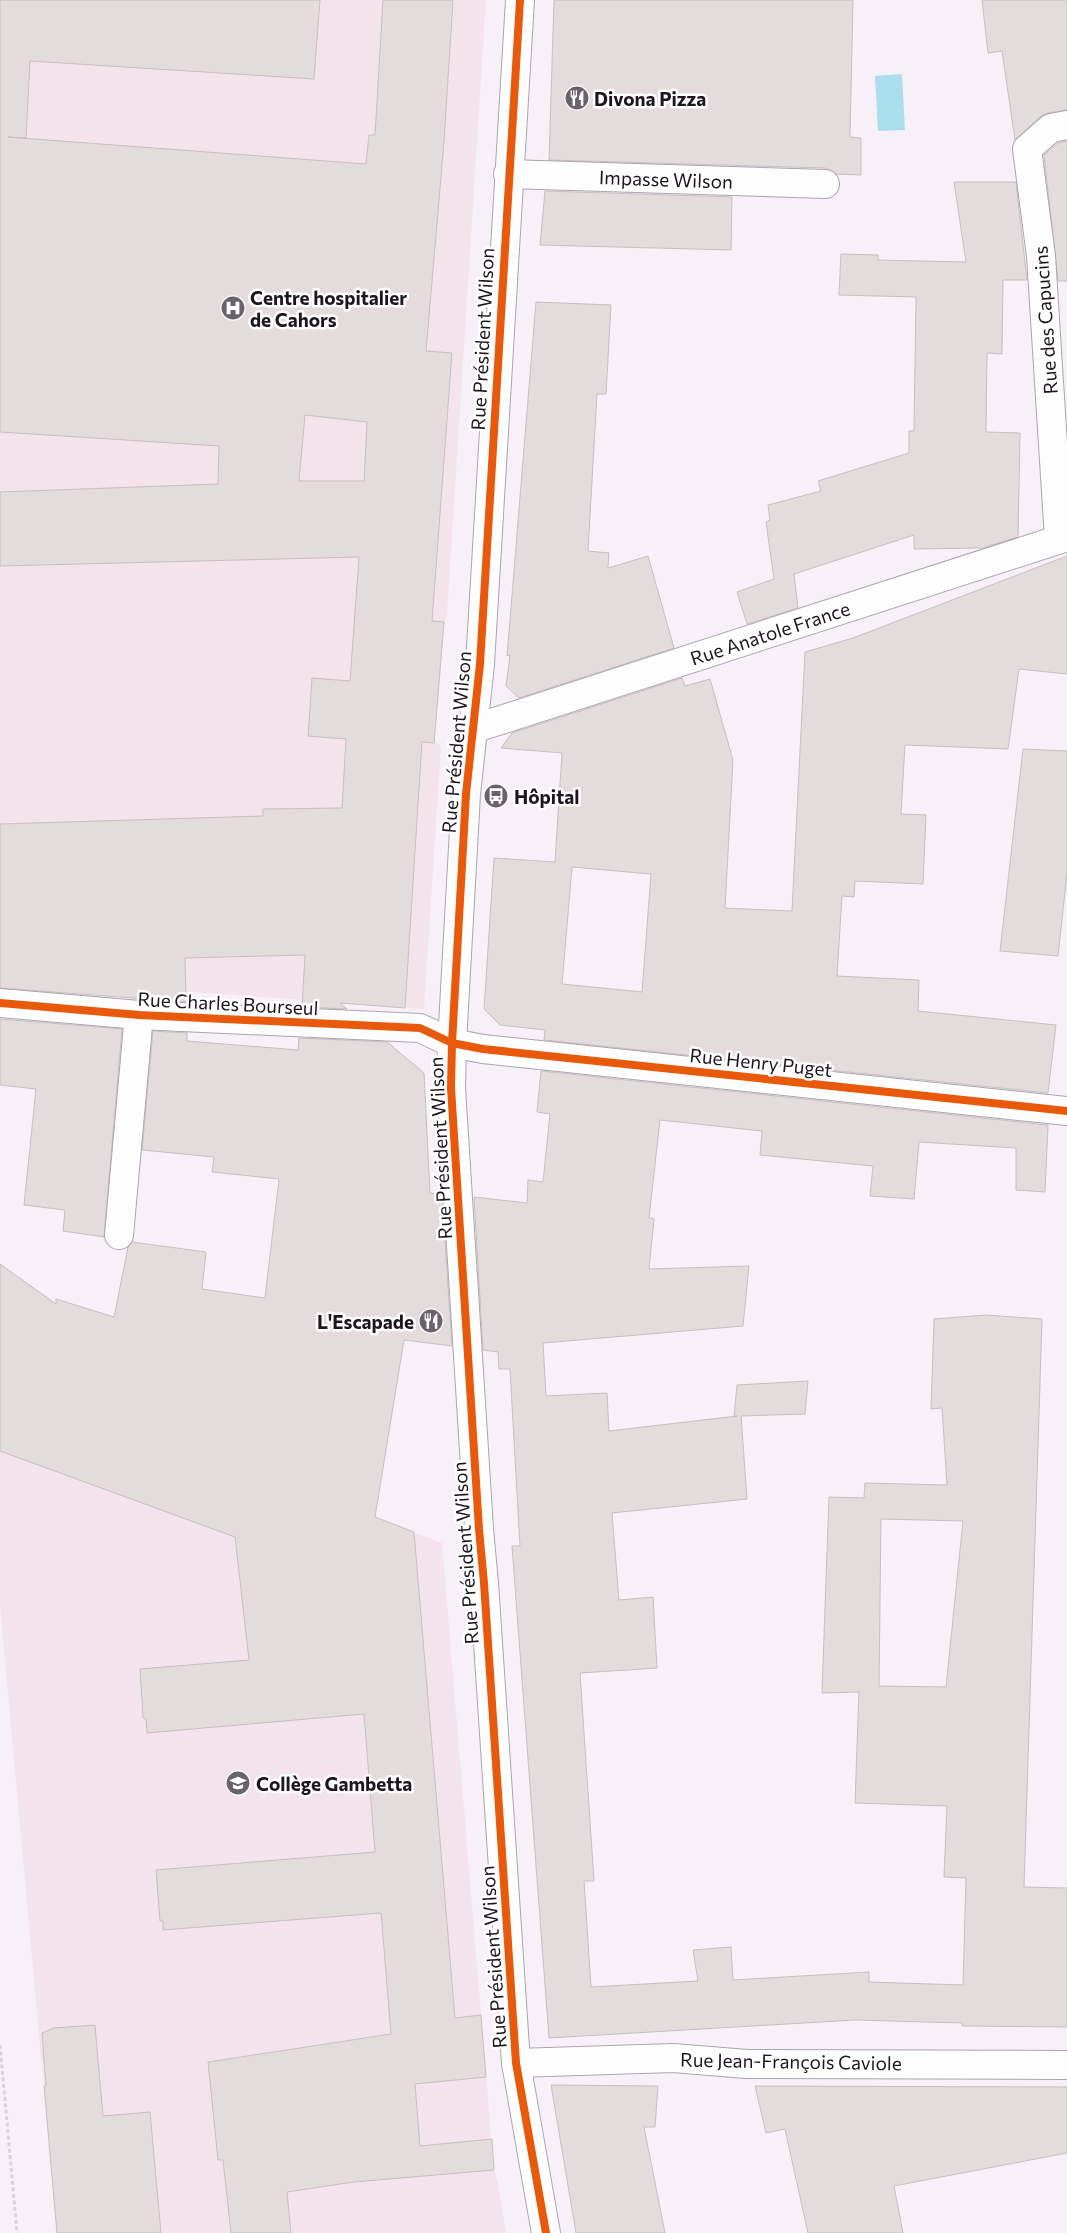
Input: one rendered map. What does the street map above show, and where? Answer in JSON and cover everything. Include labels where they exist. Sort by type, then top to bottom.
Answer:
[{"type":"street","name":"Rue Président Wilson","points":[[520,0],[480,654],[466,794],[451,1088],[516,2063],[546,2233]]},
{"type":"street","name":"Rue des Capucins","points":[[1063,538],[1041,256],[1027,149],[1051,128],[1067,125]]},
{"type":"street","name":"Impasse Wilson","points":[[508,174],[825,184]]},
{"type":"street","name":"Rue Anatole France","points":[[473,729],[1063,538]]},
{"type":"street","name":"Rue Charles Bourseul","points":[[0,1003],[139,1015],[420,1028],[452,1043]]},
{"type":"street","points":[[120,1235],[139,1015]]},
{"type":"street","name":"Rue Henry Puget","points":[[452,1043],[483,1049],[1067,1111]]},
{"type":"street","name":"Rue Jean-François Caviole","points":[[516,2063],[673,2058],[747,2064],[1067,2065]]},
{"type":"path","points":[[0,2045],[17,2233]]},
{"type":"shaded area","name":"Centre hospitalier de Cahors","points":[[0,0],[486,0],[447,615],[444,622],[435,740],[441,747],[424,1009],[0,978]]},
{"type":"shaded area","name":"Collège Gambetta","points":[[0,1377],[442,1543],[494,2170],[506,2233],[57,2233],[0,1606]]},
{"type":"water","points":[[902,74],[905,130],[878,131],[875,76]]},
{"type":"building","name":"Centre hospitalier de Cahors","points":[[0,0],[320,0],[314,79],[30,61],[26,138],[8,137],[366,164],[369,135],[375,135],[383,0],[453,0],[444,142],[426,351],[452,353],[432,621],[444,622],[434,743],[422,742],[405,1008],[340,1003],[347,1009],[302,1007],[305,955],[185,958],[186,1002],[0,988],[0,824],[263,816],[263,809],[342,808],[346,739],[308,736],[312,678],[350,681],[359,557],[0,566],[0,492],[218,484],[219,446],[0,432]],"holes":[[[305,415],[367,422],[364,481],[299,481]]]},
{"type":"building","points":[[554,0],[853,0],[850,137],[861,138],[861,175],[836,174],[825,168],[549,160]]},
{"type":"building","points":[[982,0],[1067,0],[1067,110],[1041,116],[1015,140],[1002,51],[988,53]]},
{"type":"building","points":[[1067,141],[1067,281],[1058,281],[1044,155],[1058,143]]},
{"type":"building","points":[[954,182],[1016,182],[1027,280],[1003,280],[1002,354],[987,353],[986,432],[1020,433],[1018,537],[982,548],[914,549],[914,535],[794,574],[798,608],[747,624],[737,592],[774,579],[766,522],[770,520],[768,505],[821,491],[818,481],[909,453],[909,431],[914,431],[916,297],[839,295],[841,254],[878,255],[878,260],[966,262]]},
{"type":"building","points":[[545,191],[732,197],[731,250],[540,245]]},
{"type":"building","points":[[536,302],[611,305],[606,394],[597,394],[588,551],[609,553],[608,568],[648,556],[674,648],[519,698],[506,686],[510,655],[507,656]]},
{"type":"building","points":[[1067,556],[1067,674],[1019,669],[1008,749],[905,745],[901,814],[926,815],[923,884],[855,881],[854,897],[842,896],[837,976],[919,980],[918,1011],[1056,1025],[1048,1093],[544,1040],[545,1030],[500,1025],[484,1009],[494,858],[555,862],[562,753],[501,748],[512,733],[682,678],[685,686],[710,679],[733,760],[725,908],[792,911],[805,652],[853,638]],"holes":[[[572,867],[651,874],[642,992],[562,984]]]},
{"type":"building","points":[[1023,749],[1067,751],[1067,874],[1058,956],[1000,951]]},
{"type":"building","points":[[0,1019],[122,1029],[104,1237],[63,1231],[65,1210],[24,1205],[36,1089],[0,1085]]},
{"type":"building","points":[[153,1031],[187,1033],[187,1041],[298,1050],[299,1038],[387,1042],[424,1073],[430,1193],[442,1194],[452,1346],[404,1340],[375,1517],[414,1532],[455,2018],[481,2015],[486,2077],[415,2084],[420,2146],[492,2139],[494,2170],[354,2182],[287,2192],[291,2233],[231,2233],[223,2160],[218,2160],[208,2062],[391,2034],[381,1913],[163,1930],[163,1921],[160,1921],[156,1870],[375,1852],[364,1714],[147,1733],[146,1719],[143,1718],[140,1669],[249,1660],[235,1537],[0,1451],[0,1264],[56,1304],[56,1299],[114,1317],[128,1247],[132,1242],[206,1252],[202,1289],[265,1298],[279,1179],[212,1172],[214,1157],[142,1150]]},
{"type":"building","points":[[541,1071],[1048,1125],[1045,1192],[1016,1190],[1016,1148],[919,1142],[914,1199],[870,1196],[873,1166],[760,1155],[762,1131],[660,1120],[649,1218],[654,1219],[649,1269],[749,1266],[743,1326],[543,1343],[546,1396],[607,1393],[609,1431],[734,1416],[737,1385],[808,1381],[805,1414],[741,1416],[747,1499],[612,1513],[619,1600],[653,1597],[657,1668],[580,1673],[594,1881],[584,1881],[591,1987],[698,1981],[693,1950],[731,1947],[733,1980],[869,1972],[869,1982],[963,1985],[966,1878],[944,1877],[947,1806],[855,1803],[859,1692],[822,1693],[829,1497],[864,1498],[865,1483],[947,1485],[942,1408],[931,1409],[934,1319],[986,1315],[1042,1319],[1024,1887],[1067,1888],[1067,2027],[962,2026],[962,2023],[855,2020],[549,2038],[512,1546],[520,1546],[510,1369],[499,1369],[498,1352],[483,1350],[474,1197],[527,1203],[528,1180],[543,1182],[550,1114],[537,1112]],"holes":[[[881,1519],[963,1521],[946,1687],[879,1686]]]},
{"type":"building","points":[[95,2025],[103,2116],[150,2112],[161,2233],[57,2233],[44,2086],[46,2086],[42,2033],[54,2028]]},
{"type":"building","points":[[551,2085],[658,2086],[655,2127],[644,2127],[665,2233],[576,2233]]},
{"type":"building","points":[[755,2086],[1067,2087],[1067,2153],[894,2186],[903,2233],[808,2233],[785,2129],[766,2133]]},
{"type":"cycle path","points":[[520,0],[480,664],[466,794],[451,1088],[516,2063],[546,2233]]},
{"type":"cycle path","points":[[0,1003],[139,1015],[420,1028],[452,1043],[483,1049],[1067,1111]]},
{"type":"place","name":"Divona Pizza","points":[[577,98]]},
{"type":"place","name":"Centre hospitalier de Cahors","points":[[233,308]]},
{"type":"place","name":"Hôpital","points":[[496,796]]},
{"type":"place","name":"L'Escapade","points":[[431,1321]]},
{"type":"place","name":"Collège Gambetta","points":[[238,1783]]}]
